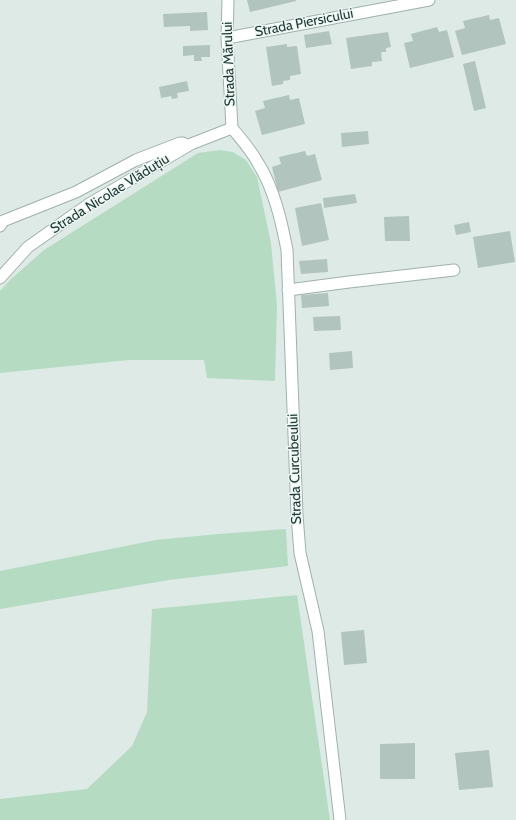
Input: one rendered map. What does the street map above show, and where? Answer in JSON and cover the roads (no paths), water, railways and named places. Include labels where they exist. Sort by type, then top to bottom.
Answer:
[{"type":"street","name":"Strada Mărului","points":[[228,0],[226,38],[232,128]]},
{"type":"street","name":"Strada Piersicului","points":[[226,38],[428,0]]},
{"type":"street","name":"Strada Nicolae Vlăduțiu","points":[[0,278],[28,247],[89,204],[191,144],[232,128]]},
{"type":"street","name":"Strada Curcubeului","points":[[232,128],[258,162],[270,186],[281,221],[287,250],[297,515],[300,553],[318,631],[340,820]]},
{"type":"street","points":[[0,226],[4,222],[76,192],[136,160],[180,143],[191,144]]},
{"type":"street","points":[[288,290],[454,270]]}]
